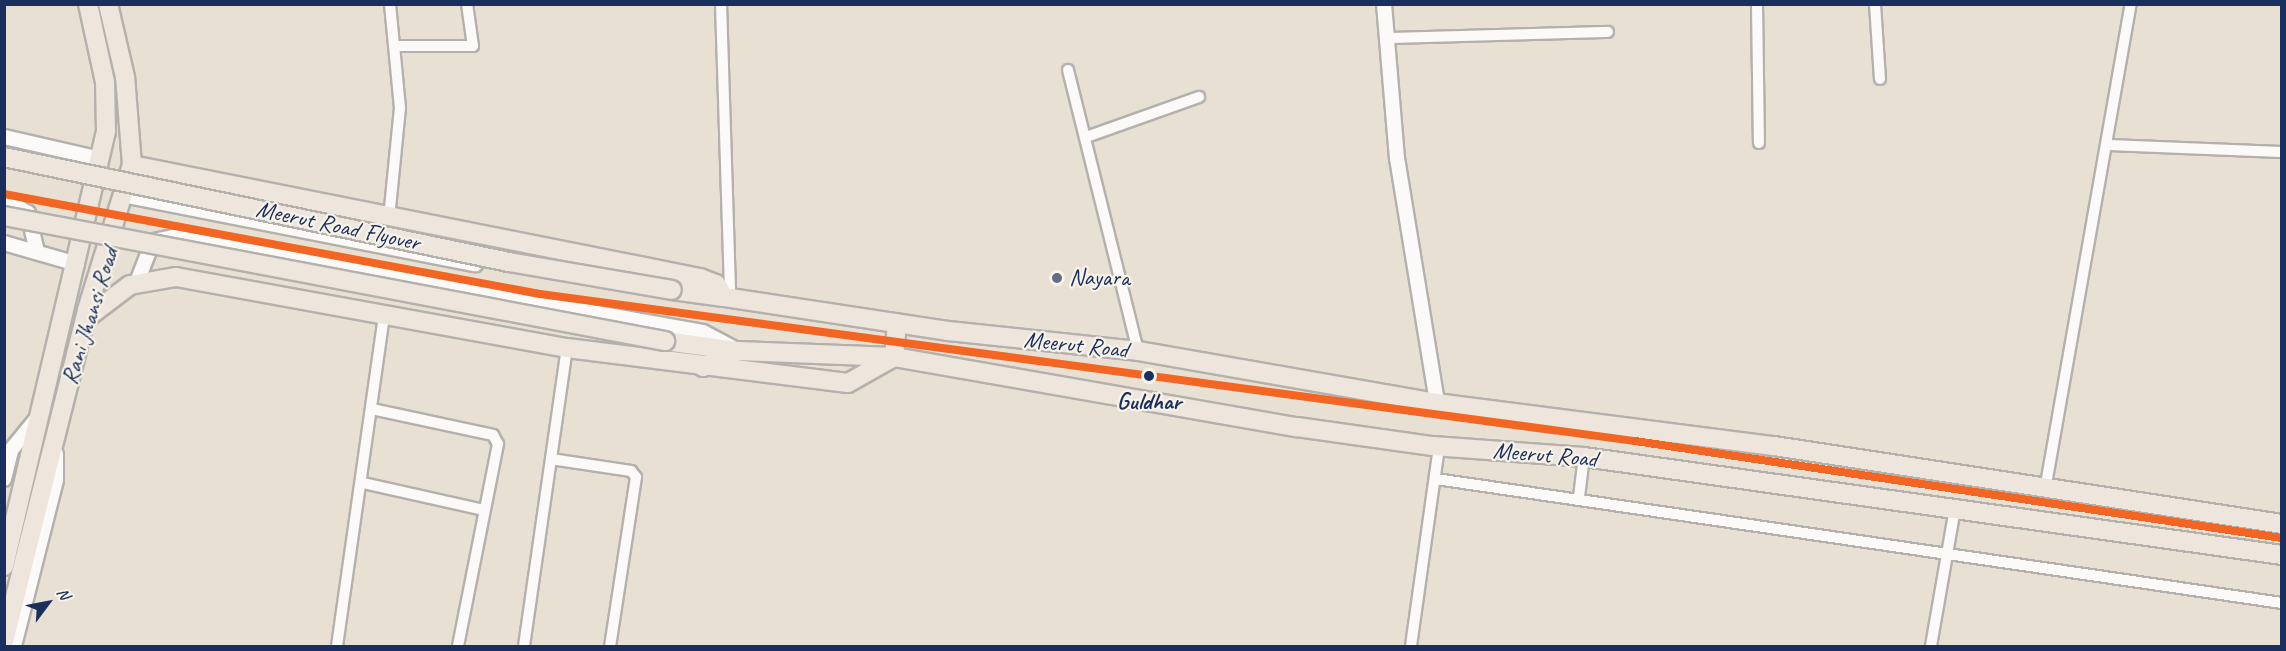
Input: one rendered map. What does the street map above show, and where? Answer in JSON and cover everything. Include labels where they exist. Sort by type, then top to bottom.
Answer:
[{"type":"main road","points":[[4,566],[101,159],[105,82],[88,4]]},
{"type":"main road","name":"Rani Jhansi Road","points":[[4,641],[85,319],[127,195],[132,165],[125,77],[108,4]]},
{"type":"main road","name":"Meerut Road Flyover","points":[[4,157],[498,259],[672,290],[727,297]]},
{"type":"main road","points":[[132,165],[181,173],[389,218],[700,278],[716,284],[727,297]]},
{"type":"main road","points":[[178,206],[181,173]]},
{"type":"main road","name":"Meerut Road","points":[[4,216],[665,341],[738,351],[894,357],[1172,407],[1439,446],[1584,457],[2282,555]]},
{"type":"main road","points":[[85,319],[137,282],[190,279],[567,348],[848,384],[894,357],[897,323]]},
{"type":"main road","name":"Meerut Road","points":[[727,297],[897,323],[1138,351],[1437,403],[1774,446],[2045,490],[2282,524]]},
{"type":"main road","points":[[703,367],[738,351]]},
{"type":"street","points":[[389,218],[400,108],[397,46],[390,4]]},
{"type":"street","points":[[397,46],[473,46],[467,4]]},
{"type":"street","points":[[127,195],[581,283],[709,304],[727,297],[721,4]]},
{"type":"street","points":[[1384,4],[1397,158],[1437,403]]},
{"type":"street","points":[[1757,4],[1759,143]]},
{"type":"street","points":[[1875,4],[1880,79]]},
{"type":"street","points":[[2045,490],[2109,145],[2131,4]]},
{"type":"street","points":[[1387,38],[1608,32]]},
{"type":"street","points":[[1068,70],[1138,351]]},
{"type":"street","points":[[1086,137],[1199,97]]},
{"type":"street","points":[[4,137],[101,159]]},
{"type":"street","points":[[2109,145],[2282,152]]},
{"type":"street","points":[[4,200],[28,213],[36,249]]},
{"type":"street","points":[[137,282],[153,241],[173,237],[703,332],[738,351]]},
{"type":"street","points":[[4,243],[36,249],[77,264]]},
{"type":"street","points":[[337,646],[363,483],[384,315]]},
{"type":"street","points":[[524,646],[567,348]]},
{"type":"street","points":[[372,409],[493,435],[498,444],[458,646]]},
{"type":"street","points":[[4,479],[11,450],[39,416]]},
{"type":"street","points":[[14,646],[56,480],[55,437]]},
{"type":"street","points":[[1411,646],[1439,446]]},
{"type":"street","points":[[1579,497],[1584,457]]},
{"type":"street","points":[[551,459],[631,471],[636,477],[610,646]]},
{"type":"street","points":[[1436,479],[1579,497],[1948,550],[2282,603]]},
{"type":"street","points":[[363,483],[484,510]]},
{"type":"street","points":[[1931,646],[1955,509]]},
{"type":"transit line","points":[[4,194],[540,294],[1635,441],[2282,538]]},
{"type":"place","name":"Nayara","points":[[1057,278]]},
{"type":"place","name":"Guldhar","points":[[1149,376]]}]
